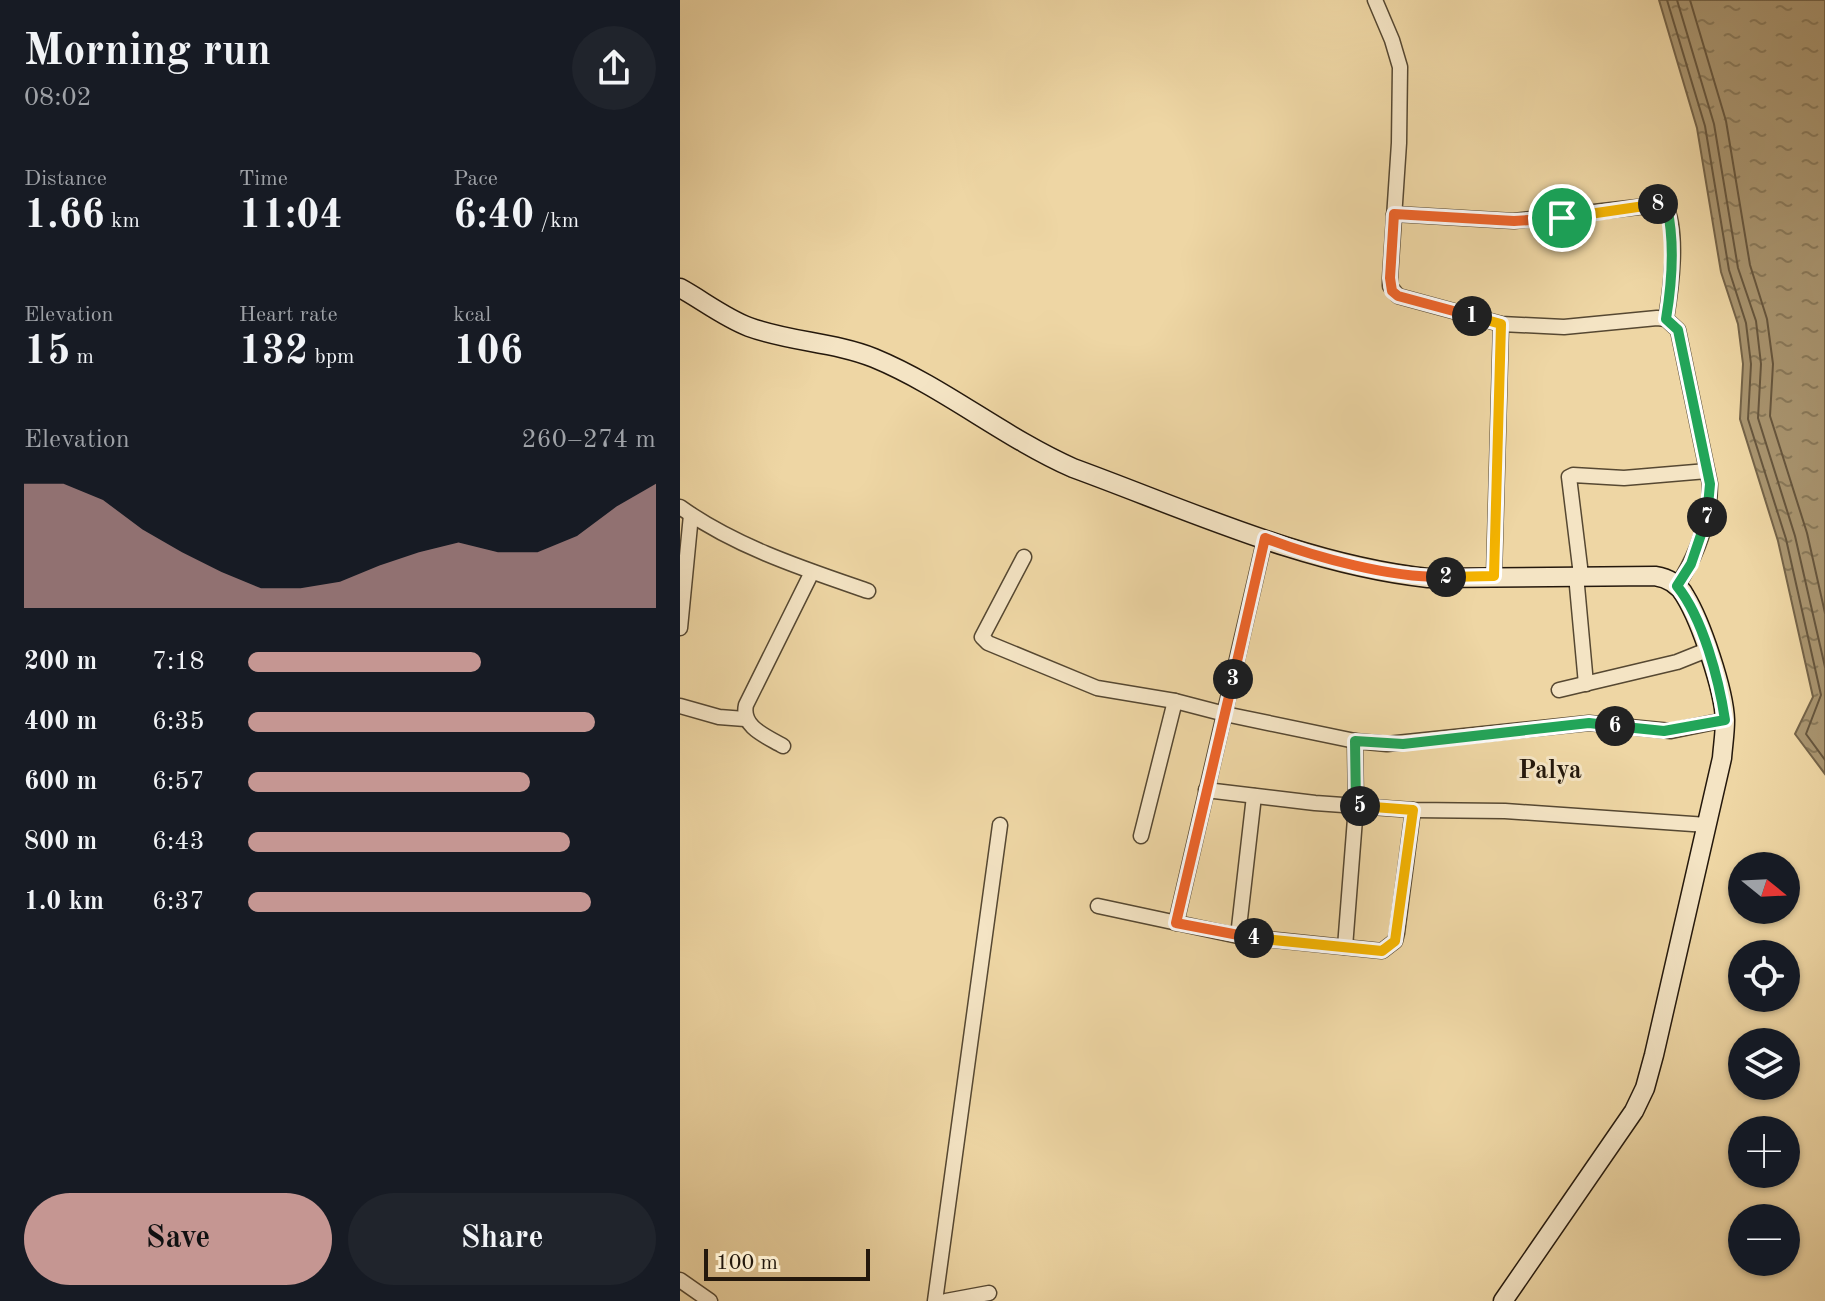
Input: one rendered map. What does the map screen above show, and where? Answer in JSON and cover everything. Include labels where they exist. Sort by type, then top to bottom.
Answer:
[{"type":"street","points":[[1375,0],[1400,67],[1401,112],[1390,278],[1392,291],[1398,296],[1501,324],[1564,327],[1666,319],[1678,330],[1707,471],[1710,504],[1702,538],[1677,586]]},
{"type":"street","points":[[1394,214],[1514,221],[1665,204],[1672,252],[1666,319]]},
{"type":"street","points":[[680,288],[747,326],[851,350],[876,359],[936,389],[1039,453],[1287,547],[1398,575],[1428,578],[1655,576],[1670,580],[1677,586],[1685,596],[1707,650],[1722,697],[1725,720],[1722,758],[1645,1088],[1634,1111],[1503,1301]]},
{"type":"street","points":[[1494,576],[1501,324]]},
{"type":"street","points":[[1586,684],[1569,477],[1624,478],[1707,471]]},
{"type":"street","points":[[680,628],[686,511],[723,534],[812,572],[868,591]]},
{"type":"street","points":[[1176,923],[1265,538]]},
{"type":"street","points":[[1024,557],[982,637],[988,643],[1097,688],[1175,701],[1355,741],[1403,744],[1589,723],[1664,731],[1725,720]]},
{"type":"street","points":[[745,719],[746,705],[812,572]]},
{"type":"street","points":[[1559,690],[1677,662],[1707,650]]},
{"type":"street","points":[[1141,836],[1175,701]]},
{"type":"street","points":[[680,706],[719,717],[745,719],[783,746]]},
{"type":"street","points":[[1345,947],[1356,806],[1355,741]]},
{"type":"street","points":[[1206,790],[1413,810],[1505,811],[1707,825]]},
{"type":"street","points":[[1238,936],[1254,796]]},
{"type":"street","points":[[1098,906],[1238,936],[1382,951],[1395,941],[1413,810]]},
{"type":"street","points":[[935,1301],[1000,825]]},
{"type":"street","points":[[680,1280],[710,1301]]},
{"type":"street","points":[[946,1301],[989,1293]]},
{"type":"water","points":[[1659,0],[1825,0],[1825,774],[1795,734],[1813,697],[1778,541],[1740,419],[1743,364],[1738,324],[1721,272],[1697,128]]},
{"type":"district","name":"Palya","points":[[1550,769]]},
{"type":"route","points":[[1662,203],[1667,207],[1672,252],[1666,319],[1678,330],[1710,484],[1710,504],[1702,538],[1677,586],[1685,596],[1702,635],[1722,697],[1725,720],[1671,731],[1589,723],[1403,744],[1355,741],[1356,806],[1413,810],[1397,933],[1390,947],[1382,951],[1238,936],[1176,923],[1265,538],[1287,547],[1398,575],[1428,578],[1494,576],[1501,324],[1398,296],[1392,291],[1394,214],[1514,221],[1562,218],[1662,203]]}]
